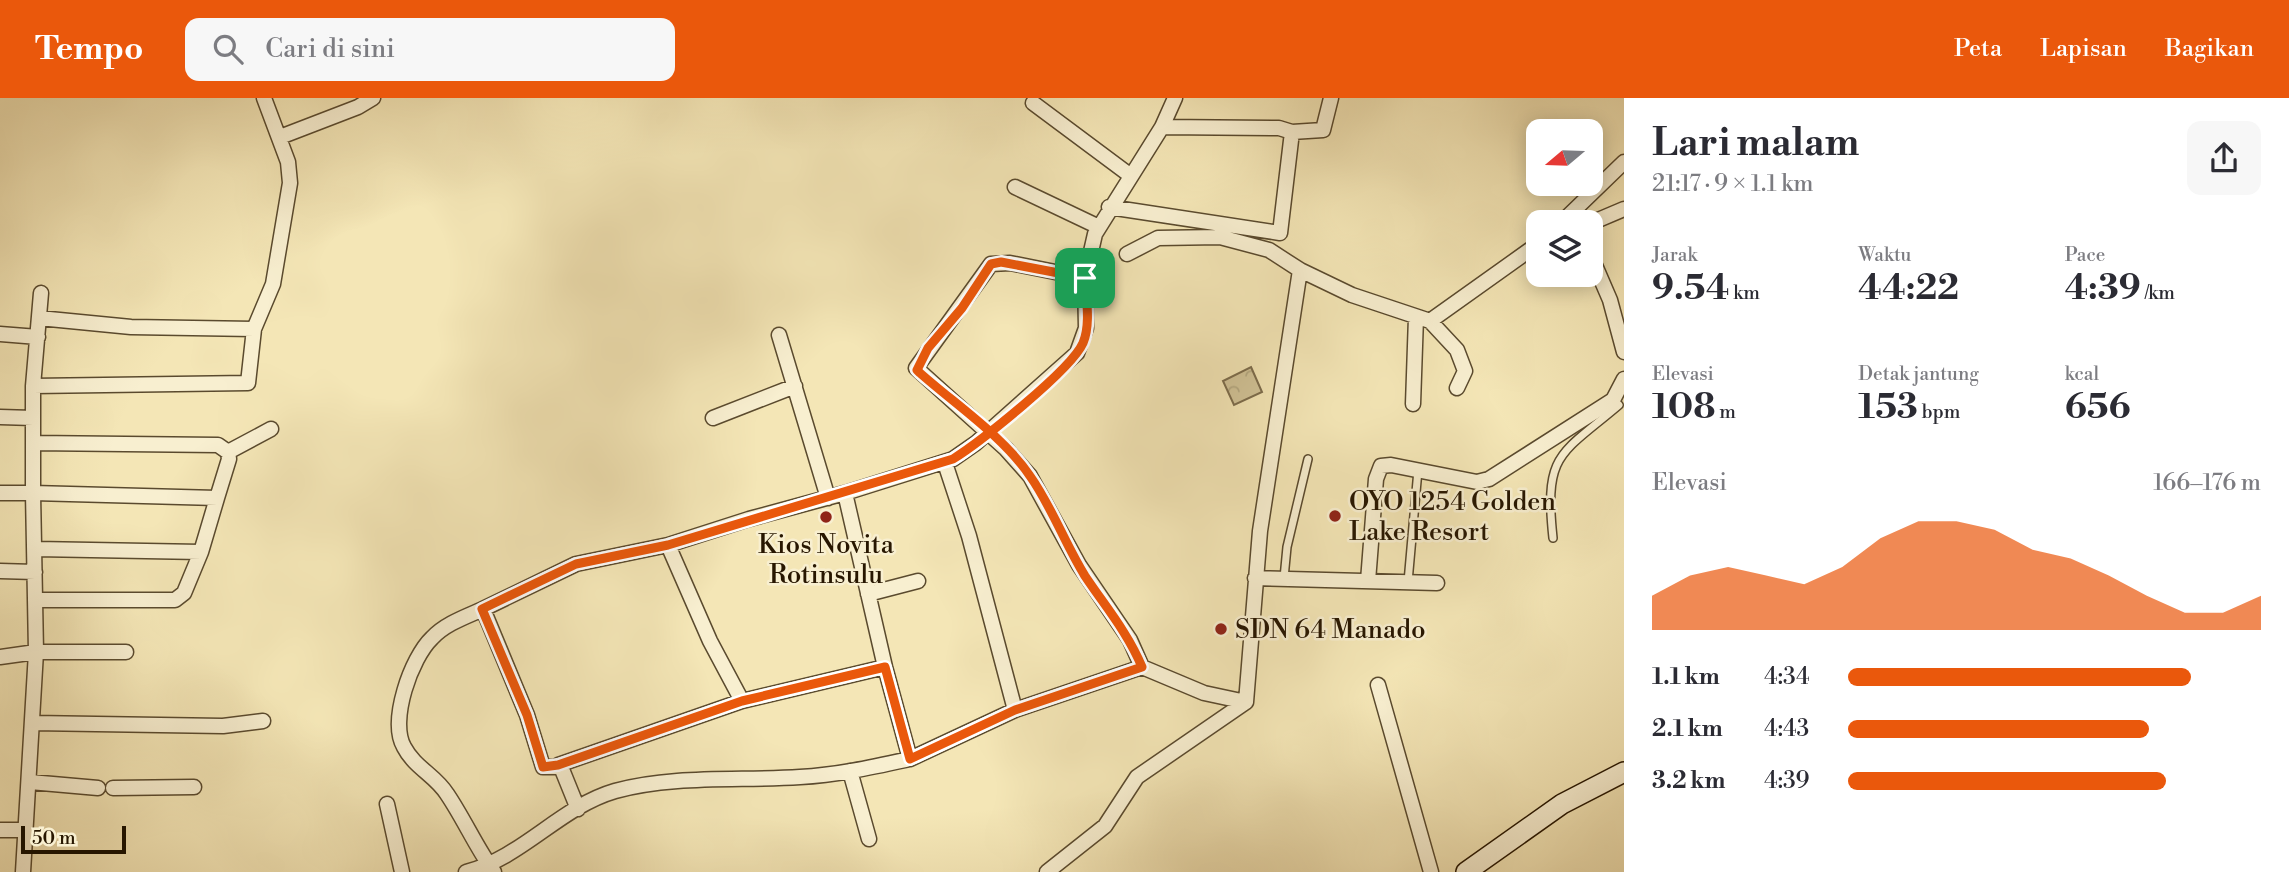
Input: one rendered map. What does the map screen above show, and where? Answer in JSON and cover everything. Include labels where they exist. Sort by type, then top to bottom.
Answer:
[{"type":"main road","points":[[1466,872],[1562,804],[1624,772]]},
{"type":"street","points":[[33,386],[248,383],[254,328],[273,284],[290,183],[288,162],[264,98]]},
{"type":"street","points":[[280,137],[358,107],[373,98]]},
{"type":"street","points":[[1162,127],[1279,128],[1292,132],[1323,130],[1331,98]]},
{"type":"street","points":[[492,869],[447,793],[434,778],[420,769],[403,746],[398,728],[406,687],[418,658],[438,632],[576,564],[668,545],[748,519],[945,463],[968,450],[1056,374],[1082,346],[1086,328],[1085,278],[1099,227],[1109,207],[1162,127],[1169,101]]},
{"type":"street","points":[[1033,103],[1131,176]]},
{"type":"street","points":[[1109,207],[1278,234],[1282,227],[1292,132]]},
{"type":"street","points":[[1574,210],[1624,162]]},
{"type":"street","points":[[1014,187],[1099,227]]},
{"type":"street","points":[[1603,218],[1624,209]]},
{"type":"street","points":[[1128,254],[1158,238],[1220,237],[1269,250],[1300,270],[1352,295],[1423,319],[1457,350],[1465,366],[1457,388]]},
{"type":"street","points":[[1412,404],[1423,319],[1526,252]]},
{"type":"street","points":[[1085,278],[1001,262],[991,264],[962,308],[917,364],[920,373],[1021,465],[1045,501],[1086,578],[1130,640],[1142,667]]},
{"type":"street","points":[[1246,702],[1255,578],[1300,270]]},
{"type":"street","points":[[1603,284],[1624,352]]},
{"type":"street","points":[[23,872],[36,652],[33,386],[41,293]]},
{"type":"street","points":[[39,318],[131,327],[254,328]]},
{"type":"street","points":[[0,334],[38,337]]},
{"type":"street","points":[[779,335],[828,498]]},
{"type":"street","points":[[1368,581],[1377,470],[1387,464],[1484,481],[1619,404],[1624,379]]},
{"type":"street","points":[[713,418],[795,386]]},
{"type":"street","points":[[0,417],[33,418]]},
{"type":"street","points":[[35,600],[175,600],[184,593],[201,552],[228,452],[271,429]]},
{"type":"street","points":[[33,443],[218,445],[228,452]]},
{"type":"street","points":[[945,463],[969,536],[1015,710]]},
{"type":"street","points":[[0,493],[217,498]]},
{"type":"street","points":[[845,493],[885,667],[910,759]]},
{"type":"street","points":[[668,545],[710,642],[742,701]]},
{"type":"street","points":[[36,549],[201,552]]},
{"type":"street","points":[[0,571],[35,572]]},
{"type":"street","points":[[1255,578],[1437,583]]},
{"type":"street","points":[[867,590],[918,581]]},
{"type":"street","points":[[482,609],[528,720],[543,767],[558,765],[742,701],[885,667]]},
{"type":"street","points":[[0,657],[36,652],[126,652]]},
{"type":"street","points":[[467,872],[492,869],[578,809],[612,792],[656,785],[807,777],[910,759],[1015,710],[1142,667],[1204,693],[1246,702]]},
{"type":"street","points":[[1378,685],[1431,872]]},
{"type":"street","points":[[1047,872],[1105,826],[1137,777],[1246,702]]},
{"type":"street","points":[[33,723],[223,726],[263,721]]},
{"type":"street","points":[[558,765],[578,809]]},
{"type":"street","points":[[850,771],[869,839]]},
{"type":"street","points":[[113,788],[194,787]]},
{"type":"street","points":[[29,789],[98,788]]},
{"type":"street","points":[[387,804],[401,872]]},
{"type":"street","points":[[0,830],[25,830]]},
{"type":"lane","points":[[1553,538],[1549,489],[1554,467],[1572,442],[1619,404]]},
{"type":"lane","points":[[1284,578],[1287,547],[1308,459]]},
{"type":"lane","points":[[1408,582],[1418,470]]},
{"type":"green space","points":[[1251,367],[1262,392],[1234,405],[1223,381]]},
{"type":"place","name":"OYO 1254 Golden Lake Resort","points":[[1335,516]]},
{"type":"place","name":"Kios Novita Rotinsulu","points":[[826,517]]},
{"type":"place","name":"SDN 64 Manado","points":[[1221,629]]},
{"type":"route","points":[[1085,278],[1010,263],[991,264],[962,308],[928,348],[917,364],[917,370],[920,373],[988,433],[1006,449],[1030,476],[1086,578],[1130,640],[1142,667],[1015,710],[956,735],[910,759],[885,667],[742,701],[558,765],[543,767],[527,715],[482,609],[576,564],[668,545],[953,459],[988,433],[1077,353],[1082,346],[1086,328],[1085,278]]}]
